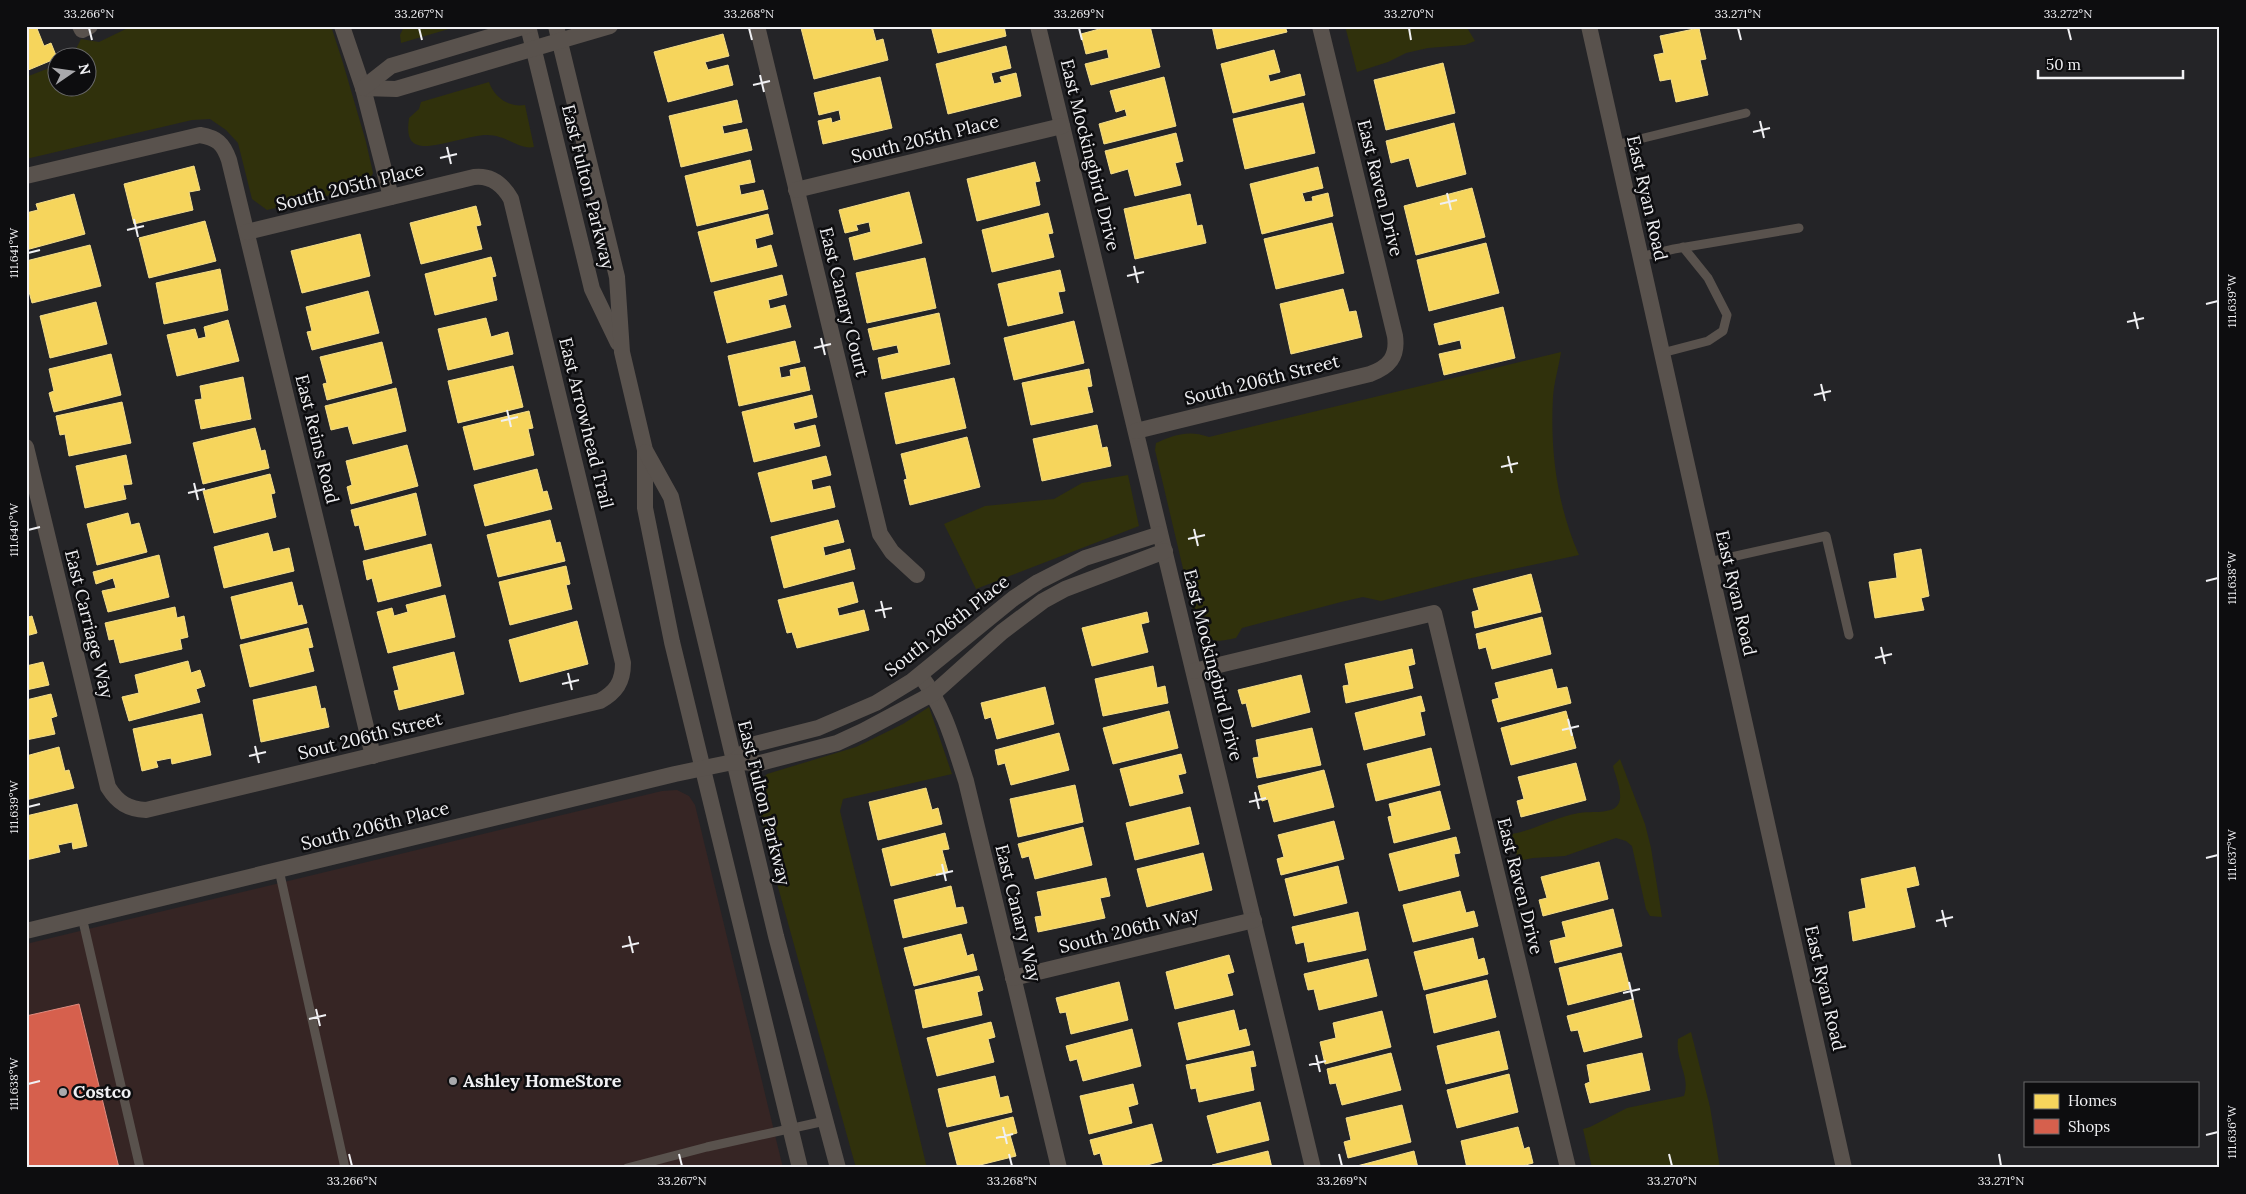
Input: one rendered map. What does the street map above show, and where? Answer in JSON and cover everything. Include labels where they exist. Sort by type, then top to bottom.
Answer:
[{"type":"street","points":[[342,26],[363,88],[391,197]]},
{"type":"street","points":[[363,88],[391,66],[527,26]]},
{"type":"street","name":"East Fulton Parkway","points":[[527,26],[592,289],[622,352]]},
{"type":"street","points":[[363,88],[396,90],[534,49],[558,34],[610,26]]},
{"type":"street","name":"East Canary Court","points":[[757,26],[880,534],[892,552],[917,575]]},
{"type":"street","name":"East Mockingbird Drive","points":[[1038,26],[1313,1168]]},
{"type":"street","name":"East Raven Drive","points":[[1320,26],[1395,336],[1397,346],[1393,360]]},
{"type":"street","name":"East Ryan Road","points":[[1589,26],[1844,1168]]},
{"type":"street","name":"East Fulton Parkway","points":[[558,34],[617,277],[622,352],[645,450],[645,508],[672,642],[800,1168]]},
{"type":"street","name":"South 205th Place","points":[[796,190],[1062,126]]},
{"type":"street","name":"East Reins Road","points":[[26,176],[192,136],[200,135],[214,138],[224,146],[247,232],[373,756]]},
{"type":"street","name":"South 205th Place","points":[[247,232],[474,177],[492,179]]},
{"type":"street","name":"East Arrowhead Trail","points":[[492,179],[505,188],[511,199],[623,663],[620,683]]},
{"type":"street","name":"South 206th Street","points":[[1136,431],[1370,374],[1384,369],[1393,360]]},
{"type":"street","name":"East Carriage Way","points":[[26,447],[108,787],[114,797],[123,805]]},
{"type":"street","name":"East Fulton Parkway","points":[[645,450],[671,497],[776,936],[838,1168]]},
{"type":"street","name":"South 206th Place","points":[[733,762],[755,744],[818,728],[876,703],[920,675],[1014,598],[1038,582],[1085,558],[1160,534]]},
{"type":"street","name":"South 206th Place","points":[[26,930],[733,762],[760,763],[837,743],[885,721],[934,693],[1002,632],[1043,601],[1072,586],[1165,551]]},
{"type":"street","name":"East Raven Drive","points":[[1194,671],[1434,613],[1568,1168]]},
{"type":"street","name":"East Canary Way","points":[[920,675],[934,693],[966,781],[1059,1168]]},
{"type":"street","name":"Sout 206th Street","points":[[123,805],[134,809],[146,810],[600,701],[610,696],[620,683]]},
{"type":"street","name":"South 206th Way","points":[[1013,978],[1254,920]]},
{"type":"lane","points":[[1615,145],[1746,113]]},
{"type":"lane","points":[[1640,257],[1683,247],[1799,228]]},
{"type":"lane","points":[[1662,353],[1708,341],[1723,331],[1727,315],[1708,278],[1683,247]]},
{"type":"lane","points":[[1709,562],[1826,536],[1849,635]]},
{"type":"lane","points":[[279,870],[345,1168]]},
{"type":"lane","points":[[82,917],[140,1168]]},
{"type":"lane","points":[[627,1168],[825,1121]]},
{"type":"shaded area","points":[[132,26],[331,26],[366,142],[373,173],[368,184],[356,189],[267,210],[252,199],[238,143],[226,130],[210,119],[192,120],[26,159],[26,77],[48,68],[48,98],[98,98],[98,48],[76,48],[81,39],[99,42]]},
{"type":"shaded area","points":[[459,26],[401,43],[400,35],[404,27]]},
{"type":"shaded area","points":[[1345,26],[1466,26],[1475,41],[1465,45],[1428,48],[1406,53],[1388,62],[1357,72]]},
{"type":"shaded area","points":[[489,82],[498,97],[513,105],[525,105],[534,147],[523,146],[501,137],[487,135],[432,146],[418,145],[411,141],[408,126],[409,118],[419,109],[421,102]]},
{"type":"shaded area","points":[[1561,352],[1553,397],[1554,458],[1565,517],[1579,555],[1467,579],[1381,601],[1363,597],[1341,602],[1242,628],[1236,638],[1220,641],[1212,640],[1198,632],[1155,450],[1156,443],[1170,437],[1189,433],[1209,437]]},
{"type":"shaded area","points":[[1128,475],[1139,526],[976,589],[944,524],[985,506],[1054,499],[1082,483]]},
{"type":"shaded area","points":[[929,707],[952,774],[843,799],[840,811],[927,1168],[856,1168],[778,887],[756,795],[758,784],[767,774],[856,747],[903,724]]},
{"type":"shaded area","points":[[1620,759],[1645,824],[1651,848],[1662,917],[1650,916],[1646,909],[1632,846],[1626,841],[1616,838],[1565,856],[1518,861],[1512,834],[1570,815],[1603,811],[1616,807],[1619,803],[1620,793],[1613,766]]},
{"type":"shaded area","points":[[677,790],[689,796],[695,805],[783,1168],[26,1168],[26,944],[662,791]]},
{"type":"shaded area","points":[[1691,1032],[1710,1107],[1720,1168],[1592,1168],[1583,1129],[1627,1108],[1684,1096],[1686,1082],[1679,1055],[1678,1039]]},
{"type":"building: Homes","points":[[36,26],[44,46],[51,43],[53,48],[48,48],[48,62],[26,71],[26,29]]},
{"type":"building: Homes","points":[[808,26],[872,26],[876,41],[883,39],[888,60],[814,79],[801,28]]},
{"type":"building: Homes","points":[[931,26],[1004,26],[1006,36],[938,53]]},
{"type":"building: Homes","points":[[1110,26],[1150,26],[1160,67],[1091,85],[1085,64],[1109,58],[1107,49],[1086,54],[1081,34]]},
{"type":"building: Homes","points":[[1212,26],[1285,26],[1287,32],[1217,49]]},
{"type":"building: Homes","points":[[1699,28],[1706,59],[1700,60],[1708,95],[1676,102],[1671,79],[1660,81],[1654,55],[1664,53],[1660,36]]},
{"type":"building: Homes","points":[[723,34],[729,56],[705,62],[708,70],[728,65],[733,85],[668,102],[654,52]]},
{"type":"building: Homes","points":[[1006,46],[1011,68],[991,73],[994,84],[1002,82],[1000,77],[1016,73],[1021,96],[948,114],[936,64]]},
{"type":"building: Homes","points":[[1274,50],[1280,72],[1268,75],[1270,82],[1300,74],[1305,95],[1233,113],[1221,64]]},
{"type":"building: Homes","points":[[1443,63],[1455,113],[1386,130],[1374,80]]},
{"type":"building: Homes","points":[[880,77],[892,128],[823,144],[818,121],[831,118],[832,123],[841,120],[839,110],[819,115],[814,93]]},
{"type":"building: Homes","points":[[1164,77],[1176,126],[1104,144],[1099,124],[1127,116],[1125,109],[1116,112],[1110,91]]},
{"type":"building: Homes","points":[[737,100],[742,122],[722,126],[724,134],[747,129],[752,150],[681,167],[669,116]]},
{"type":"building: Homes","points":[[1303,103],[1315,153],[1245,169],[1233,119]]},
{"type":"building: Homes","points":[[1454,123],[1466,174],[1417,187],[1409,158],[1391,163],[1386,141]]},
{"type":"building: Homes","points":[[1176,133],[1183,161],[1175,163],[1181,185],[1135,196],[1128,169],[1111,174],[1105,151]]},
{"type":"building: Homes","points":[[750,160],[755,182],[739,185],[741,195],[763,190],[768,209],[697,226],[685,176]]},
{"type":"building: Homes","points":[[1035,162],[1040,181],[1035,182],[1040,205],[977,221],[967,179]]},
{"type":"building: Homes","points":[[194,166],[200,190],[189,192],[193,210],[134,224],[124,184]]},
{"type":"building: Homes","points":[[1318,167],[1323,188],[1302,193],[1305,202],[1313,201],[1312,197],[1328,193],[1333,216],[1262,234],[1250,184]]},
{"type":"building: Homes","points":[[1472,188],[1485,237],[1416,255],[1404,206]]},
{"type":"building: Homes","points":[[909,192],[922,243],[854,260],[849,238],[871,232],[869,222],[856,225],[858,230],[845,233],[839,210]]},
{"type":"building: Homes","points":[[74,194],[85,234],[26,250],[26,213],[38,210],[36,204]]},
{"type":"building: Homes","points":[[1190,194],[1197,226],[1202,225],[1206,243],[1135,259],[1124,209]]},
{"type":"building: Homes","points":[[476,206],[481,225],[476,226],[482,249],[421,264],[410,223]]},
{"type":"building: Homes","points":[[1048,213],[1053,233],[1048,234],[1054,257],[992,272],[982,230]]},
{"type":"building: Homes","points":[[768,214],[773,234],[755,239],[757,249],[771,245],[777,266],[711,282],[698,232]]},
{"type":"building: Homes","points":[[205,221],[216,261],[149,278],[139,238]]},
{"type":"building: Homes","points":[[1332,223],[1344,273],[1276,289],[1264,239]]},
{"type":"building: Homes","points":[[360,234],[370,276],[302,293],[291,251]]},
{"type":"building: Homes","points":[[1486,243],[1499,293],[1429,311],[1417,260]]},
{"type":"building: Homes","points":[[90,245],[101,286],[32,303],[26,280],[26,261]]},
{"type":"building: Homes","points":[[491,257],[496,276],[492,277],[497,300],[435,315],[425,274]]},
{"type":"building: Homes","points":[[925,258],[936,308],[867,323],[856,273]]},
{"type":"building: Homes","points":[[220,269],[228,310],[164,324],[156,283]]},
{"type":"building: Homes","points":[[1060,270],[1065,291],[1058,292],[1063,313],[1008,326],[998,284]]},
{"type":"building: Homes","points":[[782,275],[787,295],[768,300],[770,309],[785,305],[791,327],[727,343],[714,292]]},
{"type":"building: Homes","points":[[1343,289],[1349,312],[1356,311],[1362,337],[1291,354],[1280,304]]},
{"type":"building: Homes","points":[[368,291],[379,333],[312,350],[307,332],[312,331],[306,307]]},
{"type":"building: Homes","points":[[96,302],[107,344],[50,358],[40,316]]},
{"type":"building: Homes","points":[[1503,307],[1515,358],[1444,375],[1439,354],[1462,349],[1460,340],[1439,345],[1434,324]]},
{"type":"building: Homes","points":[[939,313],[950,364],[882,379],[878,358],[899,353],[897,345],[873,350],[868,329]]},
{"type":"building: Homes","points":[[486,318],[491,337],[508,332],[513,354],[448,370],[438,329]]},
{"type":"building: Homes","points":[[228,320],[239,361],[177,376],[167,335],[195,329],[198,339],[206,337],[204,327]]},
{"type":"building: Homes","points":[[1074,321],[1084,363],[1014,380],[1004,338]]},
{"type":"building: Homes","points":[[795,341],[800,362],[779,367],[781,378],[791,376],[790,370],[805,367],[810,390],[739,406],[728,356]]},
{"type":"building: Homes","points":[[382,342],[392,383],[327,400],[323,384],[327,383],[320,357]]},
{"type":"building: Homes","points":[[111,354],[121,395],[54,412],[49,393],[54,391],[49,369]]},
{"type":"building: Homes","points":[[513,366],[523,407],[458,423],[448,381]]},
{"type":"building: Homes","points":[[1089,369],[1092,386],[1087,387],[1093,412],[1031,425],[1022,383]]},
{"type":"building: Homes","points":[[243,377],[251,419],[201,429],[195,400],[202,399],[200,386]]},
{"type":"building: Homes","points":[[954,378],[966,428],[896,444],[885,393]]},
{"type":"building: Homes","points":[[396,388],[406,431],[353,444],[348,426],[331,430],[325,406]]},
{"type":"building: Homes","points":[[812,395],[817,417],[793,423],[795,430],[815,425],[820,446],[754,462],[742,412]]},
{"type":"building: Homes","points":[[122,402],[131,443],[69,456],[65,434],[60,435],[56,416]]},
{"type":"building: Homes","points":[[529,411],[533,428],[528,429],[534,455],[474,470],[463,427]]},
{"type":"building: Homes","points":[[1097,425],[1102,448],[1107,447],[1111,466],[1042,481],[1033,439]]},
{"type":"building: Homes","points":[[255,428],[261,451],[265,450],[269,468],[203,484],[193,443]]},
{"type":"building: Homes","points":[[967,437],[980,487],[910,505],[904,480],[907,479],[901,454]]},
{"type":"building: Homes","points":[[407,445],[418,486],[351,504],[347,487],[352,485],[346,461]]},
{"type":"building: Homes","points":[[126,455],[132,484],[123,485],[126,499],[85,508],[76,466]]},
{"type":"building: Homes","points":[[826,456],[831,475],[811,480],[813,490],[830,486],[835,507],[771,522],[758,473]]},
{"type":"building: Homes","points":[[537,469],[543,492],[547,491],[552,509],[485,526],[474,485]]},
{"type":"building: Homes","points":[[270,474],[275,493],[271,494],[276,517],[214,533],[203,491]]},
{"type":"building: Homes","points":[[416,493],[426,535],[365,550],[359,525],[355,526],[351,510]]},
{"type":"building: Homes","points":[[128,513],[131,525],[139,523],[147,552],[97,565],[87,524]]},
{"type":"building: Homes","points":[[550,520],[556,543],[560,542],[565,561],[498,577],[487,535]]},
{"type":"building: Homes","points":[[838,520],[844,542],[823,547],[825,556],[850,549],[855,569],[784,588],[771,537]]},
{"type":"building: Homes","points":[[268,533],[273,552],[289,548],[294,571],[224,588],[214,547]]},
{"type":"building: Homes","points":[[431,544],[441,586],[378,602],[372,578],[367,580],[363,561]]},
{"type":"building: Homes","points":[[1921,549],[1929,596],[1921,598],[1924,610],[1875,618],[1869,582],[1897,578],[1894,554]]},
{"type":"building: Homes","points":[[159,555],[169,597],[108,612],[102,591],[116,588],[113,578],[96,584],[93,572]]},
{"type":"building: Homes","points":[[566,566],[570,584],[566,585],[572,609],[510,625],[499,582]]},
{"type":"building: Homes","points":[[1531,574],[1541,612],[1475,628],[1472,612],[1479,610],[1473,589]]},
{"type":"building: Homes","points":[[292,582],[298,606],[302,605],[307,623],[241,639],[231,597]]},
{"type":"building: Homes","points":[[853,582],[858,602],[837,608],[839,616],[864,610],[869,630],[797,648],[792,632],[787,633],[778,600]]},
{"type":"building: Homes","points":[[445,595],[455,637],[388,653],[377,612],[392,608],[394,616],[408,612],[406,605]]},
{"type":"building: Homes","points":[[175,607],[177,618],[184,616],[188,637],[180,639],[182,649],[120,663],[114,639],[109,640],[105,623]]},
{"type":"building: Homes","points":[[26,611],[28,617],[32,616],[37,633],[26,636]]},
{"type":"building: Homes","points":[[1147,612],[1149,622],[1141,624],[1148,652],[1092,666],[1082,628]]},
{"type":"building: Homes","points":[[1542,617],[1551,654],[1492,669],[1486,647],[1479,649],[1476,634]]},
{"type":"building: Homes","points":[[577,621],[588,664],[520,682],[509,640]]},
{"type":"building: Homes","points":[[308,628],[313,647],[308,648],[314,671],[250,687],[240,645]]},
{"type":"building: Homes","points":[[1412,649],[1415,664],[1408,666],[1413,688],[1346,703],[1343,686],[1349,685],[1345,664]]},
{"type":"building: Homes","points":[[454,652],[464,694],[399,710],[394,691],[399,690],[393,667]]},
{"type":"building: Homes","points":[[188,661],[191,673],[200,670],[205,686],[196,689],[200,702],[129,721],[122,697],[139,693],[135,675]]},
{"type":"building: Homes","points":[[43,662],[49,685],[26,690],[26,666]]},
{"type":"building: Homes","points":[[1153,666],[1157,688],[1165,686],[1168,703],[1103,716],[1095,679]]},
{"type":"building: Homes","points":[[1552,669],[1557,689],[1567,687],[1571,703],[1498,722],[1492,700],[1499,698],[1495,683]]},
{"type":"building: Homes","points":[[1301,675],[1310,712],[1252,727],[1246,703],[1242,704],[1238,690]]},
{"type":"building: Homes","points":[[316,686],[321,709],[325,708],[329,727],[261,742],[253,700]]},
{"type":"building: Homes","points":[[1045,687],[1054,724],[997,739],[991,717],[985,719],[981,703]]},
{"type":"building: Homes","points":[[51,694],[57,716],[51,718],[55,734],[26,740],[26,700]]},
{"type":"building: Homes","points":[[1421,696],[1425,711],[1420,712],[1425,735],[1364,750],[1355,713]]},
{"type":"building: Homes","points":[[1169,711],[1178,748],[1113,764],[1103,728]]},
{"type":"building: Homes","points":[[1566,711],[1576,748],[1511,765],[1501,728]]},
{"type":"building: Homes","points":[[202,714],[211,755],[172,764],[171,758],[156,761],[158,767],[142,771],[133,729]]},
{"type":"building: Homes","points":[[1312,728],[1321,765],[1257,778],[1253,758],[1259,757],[1256,740]]},
{"type":"building: Homes","points":[[1059,733],[1069,770],[1011,785],[1005,763],[998,765],[995,750]]},
{"type":"building: Homes","points":[[59,747],[65,771],[69,770],[74,788],[26,800],[26,756]]},
{"type":"building: Homes","points":[[1431,748],[1440,785],[1376,801],[1367,764]]},
{"type":"building: Homes","points":[[1181,754],[1186,773],[1178,775],[1183,793],[1130,806],[1120,769]]},
{"type":"building: Homes","points":[[1576,763],[1586,800],[1521,817],[1517,801],[1524,799],[1518,777]]},
{"type":"building: Homes","points":[[1324,770],[1334,807],[1274,822],[1268,799],[1262,801],[1258,786]]},
{"type":"building: Homes","points":[[1075,785],[1083,822],[1018,837],[1010,799]]},
{"type":"building: Homes","points":[[926,788],[932,810],[938,808],[942,824],[878,840],[869,802]]},
{"type":"building: Homes","points":[[1440,791],[1450,829],[1394,843],[1388,817],[1392,816],[1389,804]]},
{"type":"building: Homes","points":[[77,804],[87,846],[73,849],[72,842],[58,845],[60,852],[26,860],[26,816]]},
{"type":"building: Homes","points":[[1190,807],[1199,844],[1135,860],[1126,823]]},
{"type":"building: Homes","points":[[1334,821],[1344,859],[1281,875],[1277,859],[1284,857],[1278,835]]},
{"type":"building: Homes","points":[[1083,827],[1092,865],[1035,879],[1029,856],[1022,858],[1018,844]]},
{"type":"building: Homes","points":[[945,833],[949,849],[942,850],[948,872],[891,886],[882,849]]},
{"type":"building: Homes","points":[[1456,837],[1460,853],[1454,854],[1459,876],[1399,891],[1389,854]]},
{"type":"building: Homes","points":[[1203,853],[1212,890],[1147,907],[1137,869]]},
{"type":"building: Homes","points":[[1599,862],[1608,899],[1543,916],[1539,900],[1547,898],[1541,877]]},
{"type":"building: Homes","points":[[1338,866],[1347,903],[1294,916],[1285,879]]},
{"type":"building: Homes","points":[[1915,867],[1919,885],[1906,888],[1915,927],[1853,941],[1849,912],[1866,908],[1861,879]]},
{"type":"building: Homes","points":[[1106,878],[1110,896],[1100,898],[1105,918],[1038,932],[1035,917],[1042,916],[1037,892]]},
{"type":"building: Homes","points":[[951,886],[956,908],[963,907],[967,923],[903,938],[894,900]]},
{"type":"building: Homes","points":[[1460,891],[1466,913],[1474,911],[1478,926],[1413,942],[1403,905]]},
{"type":"building: Homes","points":[[1613,909],[1622,946],[1555,963],[1550,941],[1566,937],[1562,922]]},
{"type":"building: Homes","points":[[1358,912],[1366,950],[1308,962],[1304,942],[1296,944],[1292,927]]},
{"type":"building: Homes","points":[[961,934],[967,956],[973,954],[977,970],[914,986],[904,948]]},
{"type":"building: Homes","points":[[1473,938],[1478,960],[1484,958],[1488,974],[1424,990],[1414,952]]},
{"type":"building: Homes","points":[[1621,953],[1630,989],[1568,1005],[1559,968]]},
{"type":"building: Homes","points":[[1229,955],[1234,972],[1227,974],[1233,995],[1175,1009],[1166,972]]},
{"type":"building: Homes","points":[[1368,959],[1377,996],[1319,1010],[1314,989],[1308,990],[1304,974]]},
{"type":"building: Homes","points":[[979,976],[983,990],[977,992],[982,1015],[923,1028],[915,990]]},
{"type":"building: Homes","points":[[1487,980],[1496,1017],[1434,1033],[1426,995]]},
{"type":"building: Homes","points":[[1119,982],[1128,1020],[1071,1034],[1066,1012],[1060,1013],[1056,998]]},
{"type":"building: Homes","points":[[1633,999],[1642,1037],[1584,1052],[1578,1030],[1571,1031],[1567,1016]]},
{"type":"building: Homes","points":[[1234,1010],[1239,1031],[1246,1029],[1250,1045],[1187,1060],[1178,1023]]},
{"type":"building: Homes","points":[[1382,1011],[1391,1047],[1325,1064],[1320,1042],[1336,1038],[1333,1023]]},
{"type":"building: Homes","points":[[991,1022],[995,1037],[988,1039],[994,1062],[937,1076],[927,1038]]},
{"type":"building: Homes","points":[[1132,1029],[1141,1066],[1083,1081],[1077,1059],[1070,1061],[1066,1046]]},
{"type":"building: Homes","points":[[1499,1031],[1508,1069],[1446,1084],[1437,1046]]},
{"type":"building: Homes","points":[[1253,1051],[1256,1066],[1250,1067],[1254,1090],[1199,1102],[1196,1088],[1191,1089],[1186,1065]]},
{"type":"building: Homes","points":[[1391,1053],[1401,1090],[1342,1105],[1336,1083],[1330,1084],[1327,1069]]},
{"type":"building: Homes","points":[[1642,1053],[1650,1090],[1590,1103],[1585,1084],[1590,1082],[1587,1065]]},
{"type":"building: Homes","points":[[1509,1074],[1518,1112],[1457,1128],[1447,1090]]},
{"type":"building: Homes","points":[[995,1076],[1000,1098],[1008,1096],[1012,1112],[947,1127],[938,1089]]},
{"type":"building: Homes","points":[[1133,1084],[1138,1104],[1128,1107],[1132,1123],[1089,1134],[1080,1096]]},
{"type":"building: Homes","points":[[1260,1102],[1269,1140],[1217,1153],[1207,1116]]},
{"type":"building: Homes","points":[[1402,1105],[1411,1142],[1348,1158],[1344,1142],[1351,1140],[1346,1118]]},
{"type":"building: Homes","points":[[1013,1117],[1017,1133],[1010,1135],[1016,1156],[968,1168],[958,1168],[949,1133]]},
{"type":"building: Homes","points":[[1152,1124],[1162,1161],[1136,1168],[1104,1168],[1100,1153],[1094,1155],[1090,1140]]},
{"type":"building: Homes","points":[[1518,1127],[1524,1149],[1529,1147],[1533,1163],[1514,1168],[1467,1168],[1461,1141]]},
{"type":"building: Homes","points":[[1268,1151],[1272,1168],[1212,1168],[1212,1165]]},
{"type":"building: Homes","points":[[1414,1151],[1418,1168],[1357,1168],[1357,1166]]},
{"type":"building: Shops","name":"Costco","points":[[79,1004],[119,1168],[26,1168],[26,1016]]},
{"type":"place","name":"Ashley HomeStore","points":[[453,1081]]},
{"type":"place","name":"Costco","points":[[63,1092]]}]
